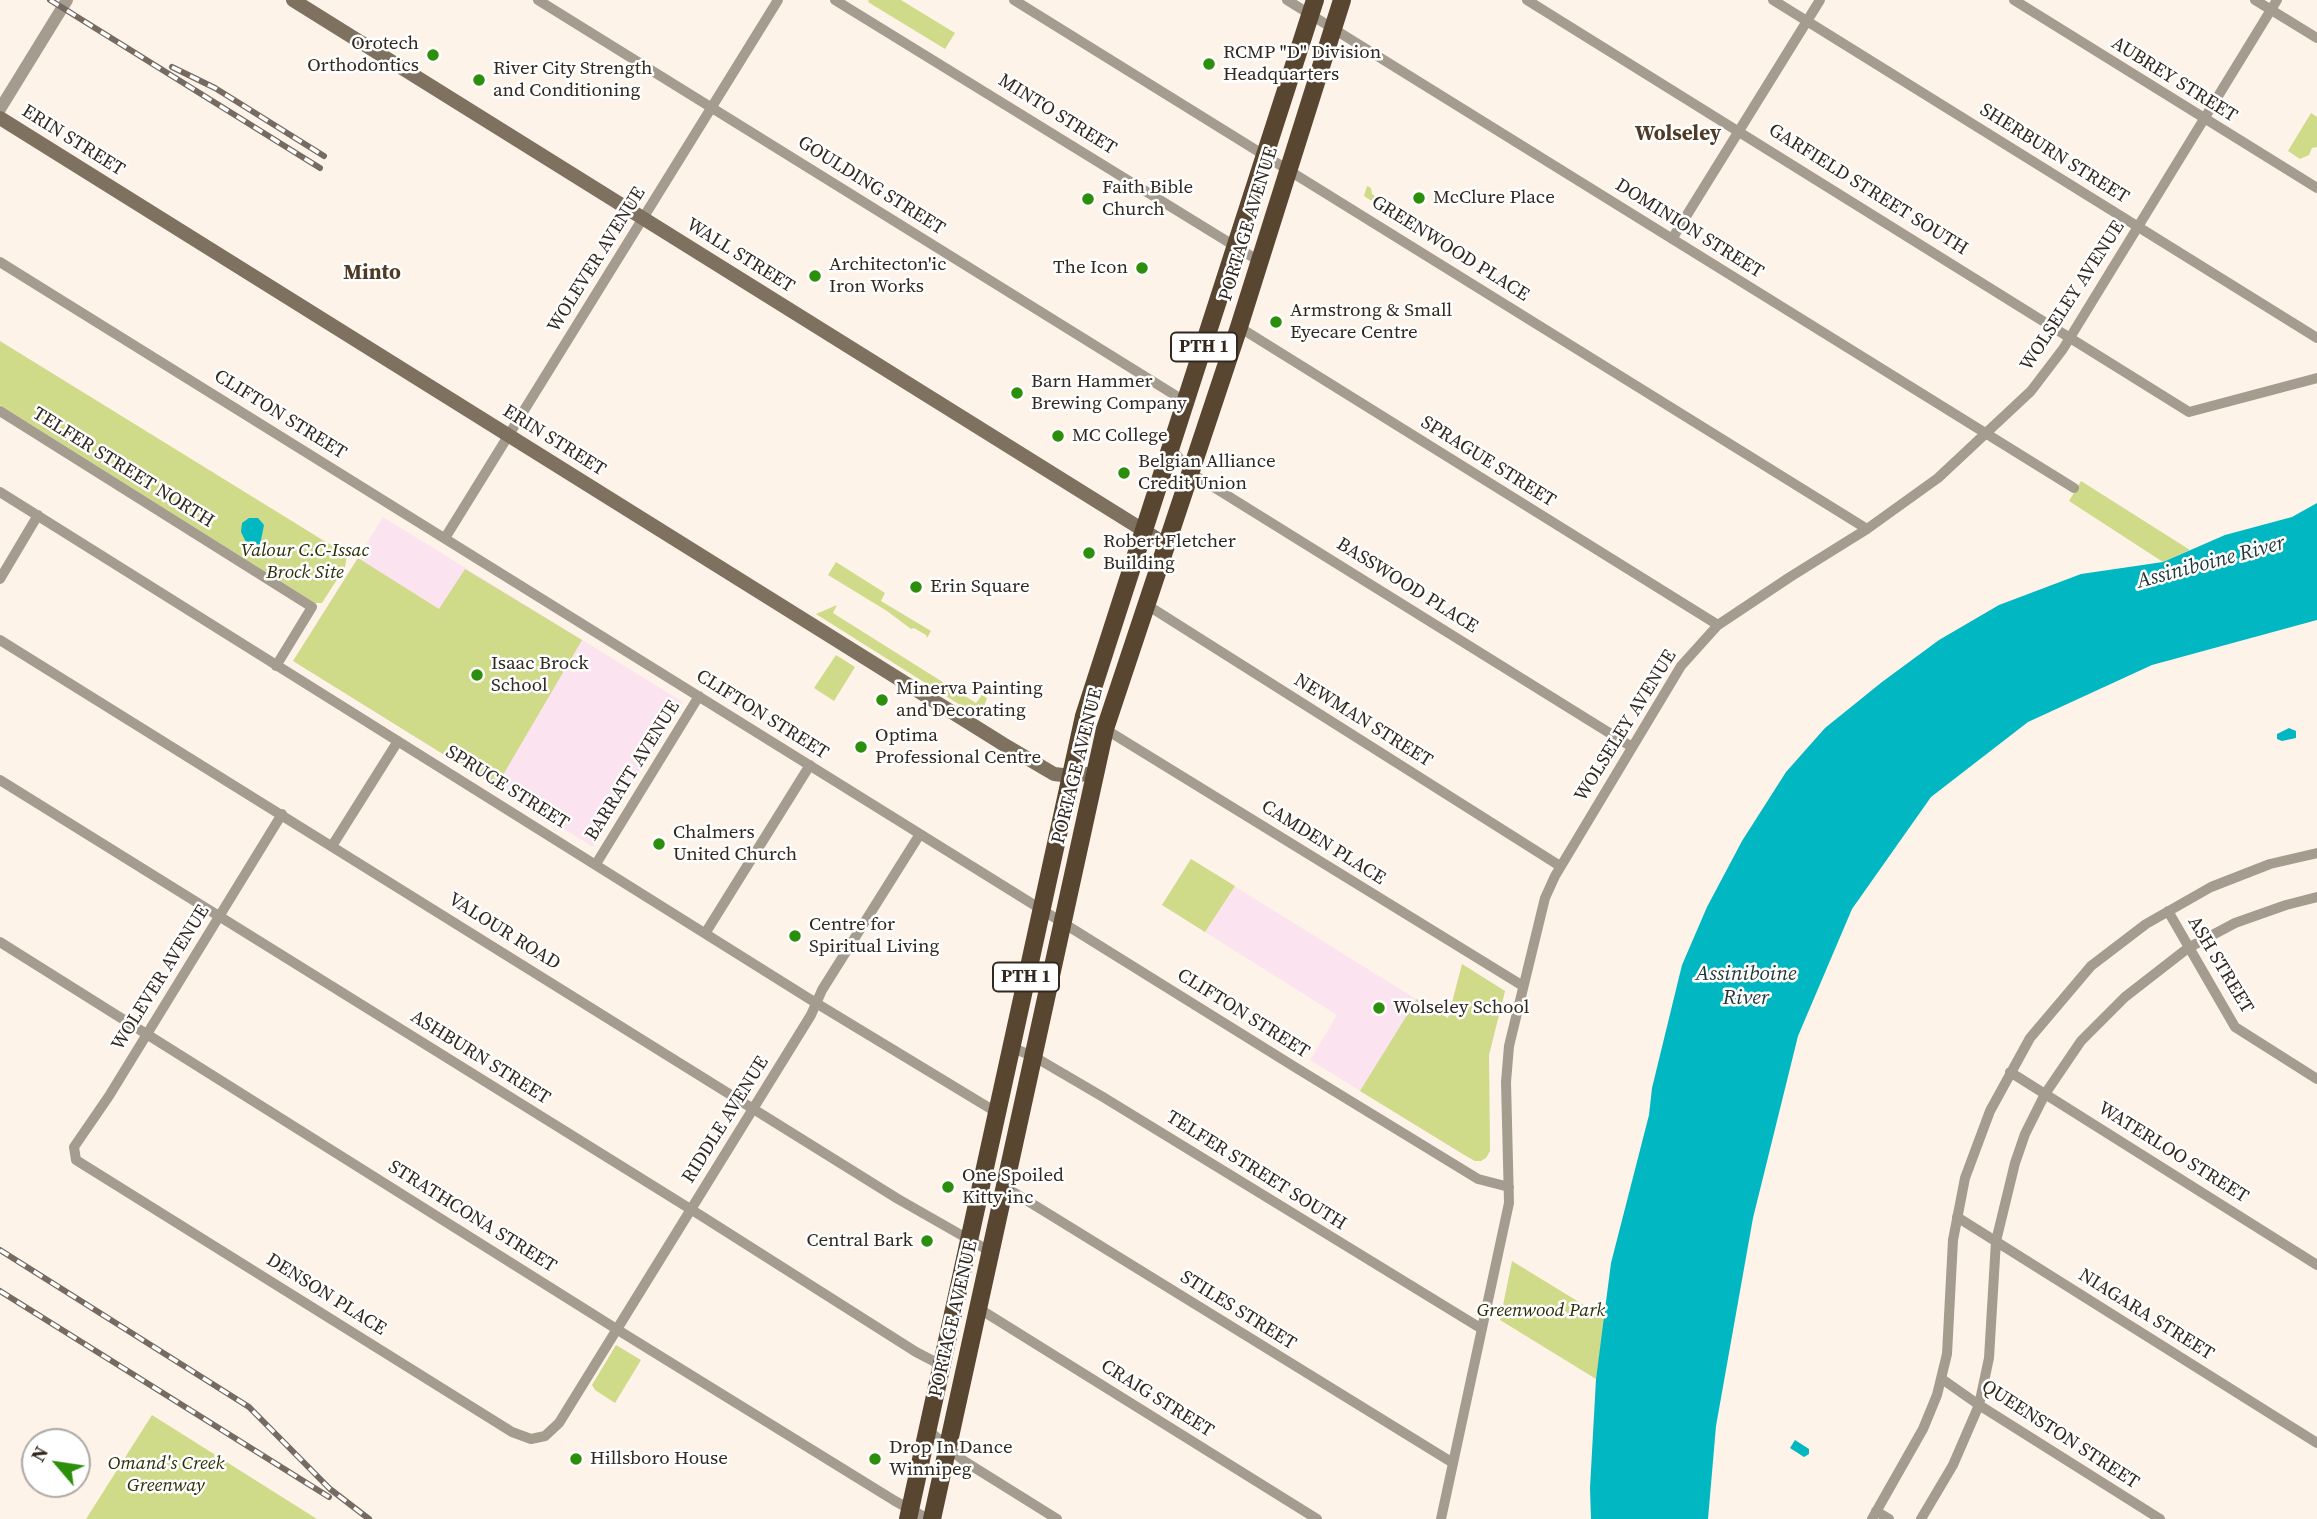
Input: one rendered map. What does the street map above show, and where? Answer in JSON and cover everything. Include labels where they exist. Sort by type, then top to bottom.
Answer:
[{"type":"highway","name":"PORTAGE AVENUE","points":[[930,1519],[1105,729],[1239,327],[1342,0]]},
{"type":"highway","name":"PORTAGE AVENUE","points":[[909,1514],[1084,716],[1313,8]]},
{"type":"main road","name":"WALL STREET","points":[[293,0],[1167,545]]},
{"type":"main road","name":"ERIN STREET","points":[[0,118],[1003,744],[1055,774],[1071,776],[1095,773]]},
{"type":"street","points":[[0,109],[67,0]]},
{"type":"street","name":"GOULDING STREET","points":[[538,0],[1186,402]]},
{"type":"street","name":"WOLEVER AVENUE","points":[[445,538],[778,0]]},
{"type":"street","name":"MINTO STREET","points":[[835,0],[1259,261]]},
{"type":"street","name":"GREENWOOD PLACE","points":[[1014,0],[1867,529]]},
{"type":"street","name":"DOMINION STREET","points":[[1287,0],[1313,8],[1332,30],[2074,488]]},
{"type":"street","name":"GARFIELD STREET SOUTH","points":[[1527,0],[2189,412],[2317,378]]},
{"type":"street","name":"SHERBURN STREET","points":[[1773,0],[2317,338]]},
{"type":"street","points":[[1672,239],[1820,0]]},
{"type":"street","name":"AUBREY STREET","points":[[2014,0],[2317,188]]},
{"type":"street","points":[[2255,0],[2274,5],[2317,38]]},
{"type":"street","name":"WOLSELEY AVENUE","points":[[1441,1519],[1509,1203],[1507,1066],[1511,1032],[1545,898],[1560,866],[1681,666],[1718,625],[1790,576],[1867,529],[1938,478],[2031,391],[2070,337],[2274,5]]},
{"type":"street","name":"CLIFTON STREET","points":[[0,262],[1478,1178],[1509,1187]]},
{"type":"street","name":"SPRAGUE STREET","points":[[1239,327],[1718,625]]},
{"type":"street","name":"TELFER STREET NORTH","points":[[0,411],[312,607],[276,666]]},
{"type":"street","name":"BASSWOOD PLACE","points":[[1171,448],[1191,473],[1632,747]]},
{"type":"street","name":"SPRUCE STREET","points":[[0,492],[816,1003],[996,1112]]},
{"type":"street","points":[[0,579],[38,515]]},
{"type":"street","name":"NEWMAN STREET","points":[[1147,605],[1560,866]]},
{"type":"street","name":"VALOUR ROAD","points":[[0,640],[969,1241],[991,1252]]},
{"type":"street","name":"BARRATT AVENUE","points":[[596,864],[699,696]]},
{"type":"street","name":"CAMDEN PLACE","points":[[1105,729],[1523,986]]},
{"type":"street","points":[[332,846],[398,741]]},
{"type":"street","points":[[706,932],[810,765]]},
{"type":"street","name":"ASHBURN STREET","points":[[0,780],[916,1352],[941,1365]]},
{"type":"street","name":"WOLEVER AVENUE","points":[[76,1160],[74,1147],[282,814]]},
{"type":"street","name":"RIDDLE AVENUE","points":[[559,1423],[920,834]]},
{"type":"street","points":[[1889,1519],[1874,1515],[1923,1429],[1942,1379],[1947,1354],[1951,1267],[1965,1178],[1977,1140],[2030,1038],[2091,966],[2146,924],[2224,881],[2270,864],[2317,853]]},
{"type":"street","points":[[1921,1519],[1952,1465],[1979,1405],[1989,1358],[1996,1241],[2025,1133],[2045,1094],[2081,1041],[2125,997],[2188,948],[2235,923],[2317,897]]},
{"type":"street","name":"ASH STREET","points":[[2168,911],[2235,1027],[2317,1079]]},
{"type":"street","name":"STRATHCONA STREET","points":[[0,942],[909,1514],[930,1519]]},
{"type":"street","name":"TELFER STREET SOUTH","points":[[1010,1046],[1033,1056],[1482,1329]]},
{"type":"street","name":"WATERLOO STREET","points":[[2010,1072],[2317,1265]]},
{"type":"street","name":"DENSON PLACE","points":[[76,1160],[512,1432],[524,1438],[539,1438],[551,1432],[559,1423]]},
{"type":"street","name":"STILES STREET","points":[[1005,1187],[1453,1463]]},
{"type":"street","name":"NIAGARA STREET","points":[[1957,1217],[2317,1443]]},
{"type":"street","name":"CRAIG STREET","points":[[978,1308],[1317,1519]]},
{"type":"street","name":"QUEENSTON STREET","points":[[1942,1379],[2160,1519]]},
{"type":"street","points":[[927,1430],[964,1461],[1057,1519]]},
{"type":"shaded area","name":"Isaac Brock School","points":[[383,517],[683,702],[593,847],[293,661]]},
{"type":"shaded area","name":"Wolseley School","points":[[1191,859],[1448,1019],[1462,964],[1505,991],[1489,1055],[1490,1151],[1486,1158],[1475,1161],[1466,1156],[1310,1060],[1337,1015],[1162,905]]},
{"type":"green space","points":[[901,0],[955,33],[945,49],[868,2]]},
{"type":"green space","points":[[2311,113],[2317,117],[2317,147],[2300,159],[2288,151]]},
{"type":"green space","points":[[1367,186],[1371,188],[1372,194],[1417,222],[1416,224],[1409,220],[1406,223],[1364,196]]},
{"type":"green space","name":"Valour C.C-Issac Brock Site","points":[[0,341],[347,555],[345,567],[322,603],[315,603],[0,405]]},
{"type":"green space","points":[[2081,481],[2190,550],[2163,562],[2069,501]]},
{"type":"green space","points":[[358,558],[439,609],[465,569],[582,640],[496,787],[293,661]]},
{"type":"green space","points":[[836,562],[885,593],[881,601],[931,631],[927,638],[828,575]]},
{"type":"green space","points":[[837,605],[833,613],[976,703],[982,695],[987,698],[982,712],[976,715],[816,614]]},
{"type":"green space","points":[[836,655],[855,667],[834,701],[814,688]]},
{"type":"green space","points":[[1191,859],[1235,886],[1205,932],[1162,905]]},
{"type":"green space","points":[[1462,964],[1505,991],[1489,1055],[1490,1151],[1481,1161],[1466,1156],[1360,1091],[1417,999],[1448,1018]]},
{"type":"green space","name":"Greenwood Park","points":[[1512,1261],[1605,1318],[1596,1379],[1500,1320]]},
{"type":"green space","points":[[616,1345],[641,1360],[615,1403],[592,1385]]},
{"type":"green space","name":"Omand's Creek Greenway","points":[[152,1415],[317,1519],[86,1519]]},
{"type":"water","name":"Assiniboine River","points":[[2317,503],[2317,620],[2152,665],[2028,722],[1931,797],[1852,909],[1798,1036],[1753,1218],[1716,1426],[1708,1519],[1591,1519],[1590,1488],[1596,1379],[1611,1263],[1649,1115],[1652,1088],[1682,965],[1707,907],[1742,841],[1786,772],[1825,728],[1882,682],[1939,640],[1999,605],[2081,574],[2163,562],[2225,535],[2292,517]]},
{"type":"water","points":[[249,518],[258,518],[264,525],[260,545],[255,550],[248,546],[241,532],[242,523]]},
{"type":"water","points":[[2289,728],[2296,731],[2296,738],[2282,741],[2277,739],[2277,734]]},
{"type":"water","points":[[1795,1440],[1809,1449],[1809,1454],[1804,1457],[1790,1448]]},
{"type":"railway","points":[[50,0],[320,168]]},
{"type":"railway","points":[[172,67],[215,88],[324,156]]},
{"type":"railway","points":[[0,1250],[249,1407],[330,1489],[369,1519]]},
{"type":"railway","points":[[0,1291],[329,1497]]},
{"type":"place","name":"Orotech Orthodontics","points":[[433,55]]},
{"type":"place","name":"RCMP \"D\" Division Headquarters","points":[[1209,64]]},
{"type":"place","name":"River City Strength and Conditioning","points":[[479,80]]},
{"type":"place","name":"McClure Place","points":[[1419,198]]},
{"type":"place","name":"Faith Bible Church","points":[[1088,199]]},
{"type":"place","name":"The Icon","points":[[1142,268]]},
{"type":"place","name":"Architecton'ic Iron Works","points":[[815,276]]},
{"type":"place","name":"Armstrong & Small Eyecare Centre","points":[[1276,322]]},
{"type":"place","name":"Barn Hammer Brewing Company","points":[[1017,393]]},
{"type":"place","name":"MC College","points":[[1058,436]]},
{"type":"place","name":"Belgian Alliance Credit Union","points":[[1124,473]]},
{"type":"place","name":"Robert Fletcher Building","points":[[1089,553]]},
{"type":"place","name":"Erin Square","points":[[916,587]]},
{"type":"place","name":"Isaac Brock School","points":[[477,675]]},
{"type":"place","name":"Minerva Painting and Decorating","points":[[882,700]]},
{"type":"place","name":"Optima Professional Centre","points":[[861,747]]},
{"type":"place","name":"Chalmers United Church","points":[[659,844]]},
{"type":"place","name":"Centre for Spiritual Living","points":[[795,936]]},
{"type":"place","name":"Wolseley School","points":[[1379,1008]]},
{"type":"place","name":"One Spoiled Kitty inc","points":[[948,1187]]},
{"type":"place","name":"Central Bark","points":[[927,1241]]},
{"type":"place","name":"Hillsboro House","points":[[576,1459]]},
{"type":"place","name":"Drop In Dance Winnipeg","points":[[875,1459]]},
{"type":"district","name":"Wolseley","points":[[1678,135]]},
{"type":"district","name":"Minto","points":[[372,274]]}]
